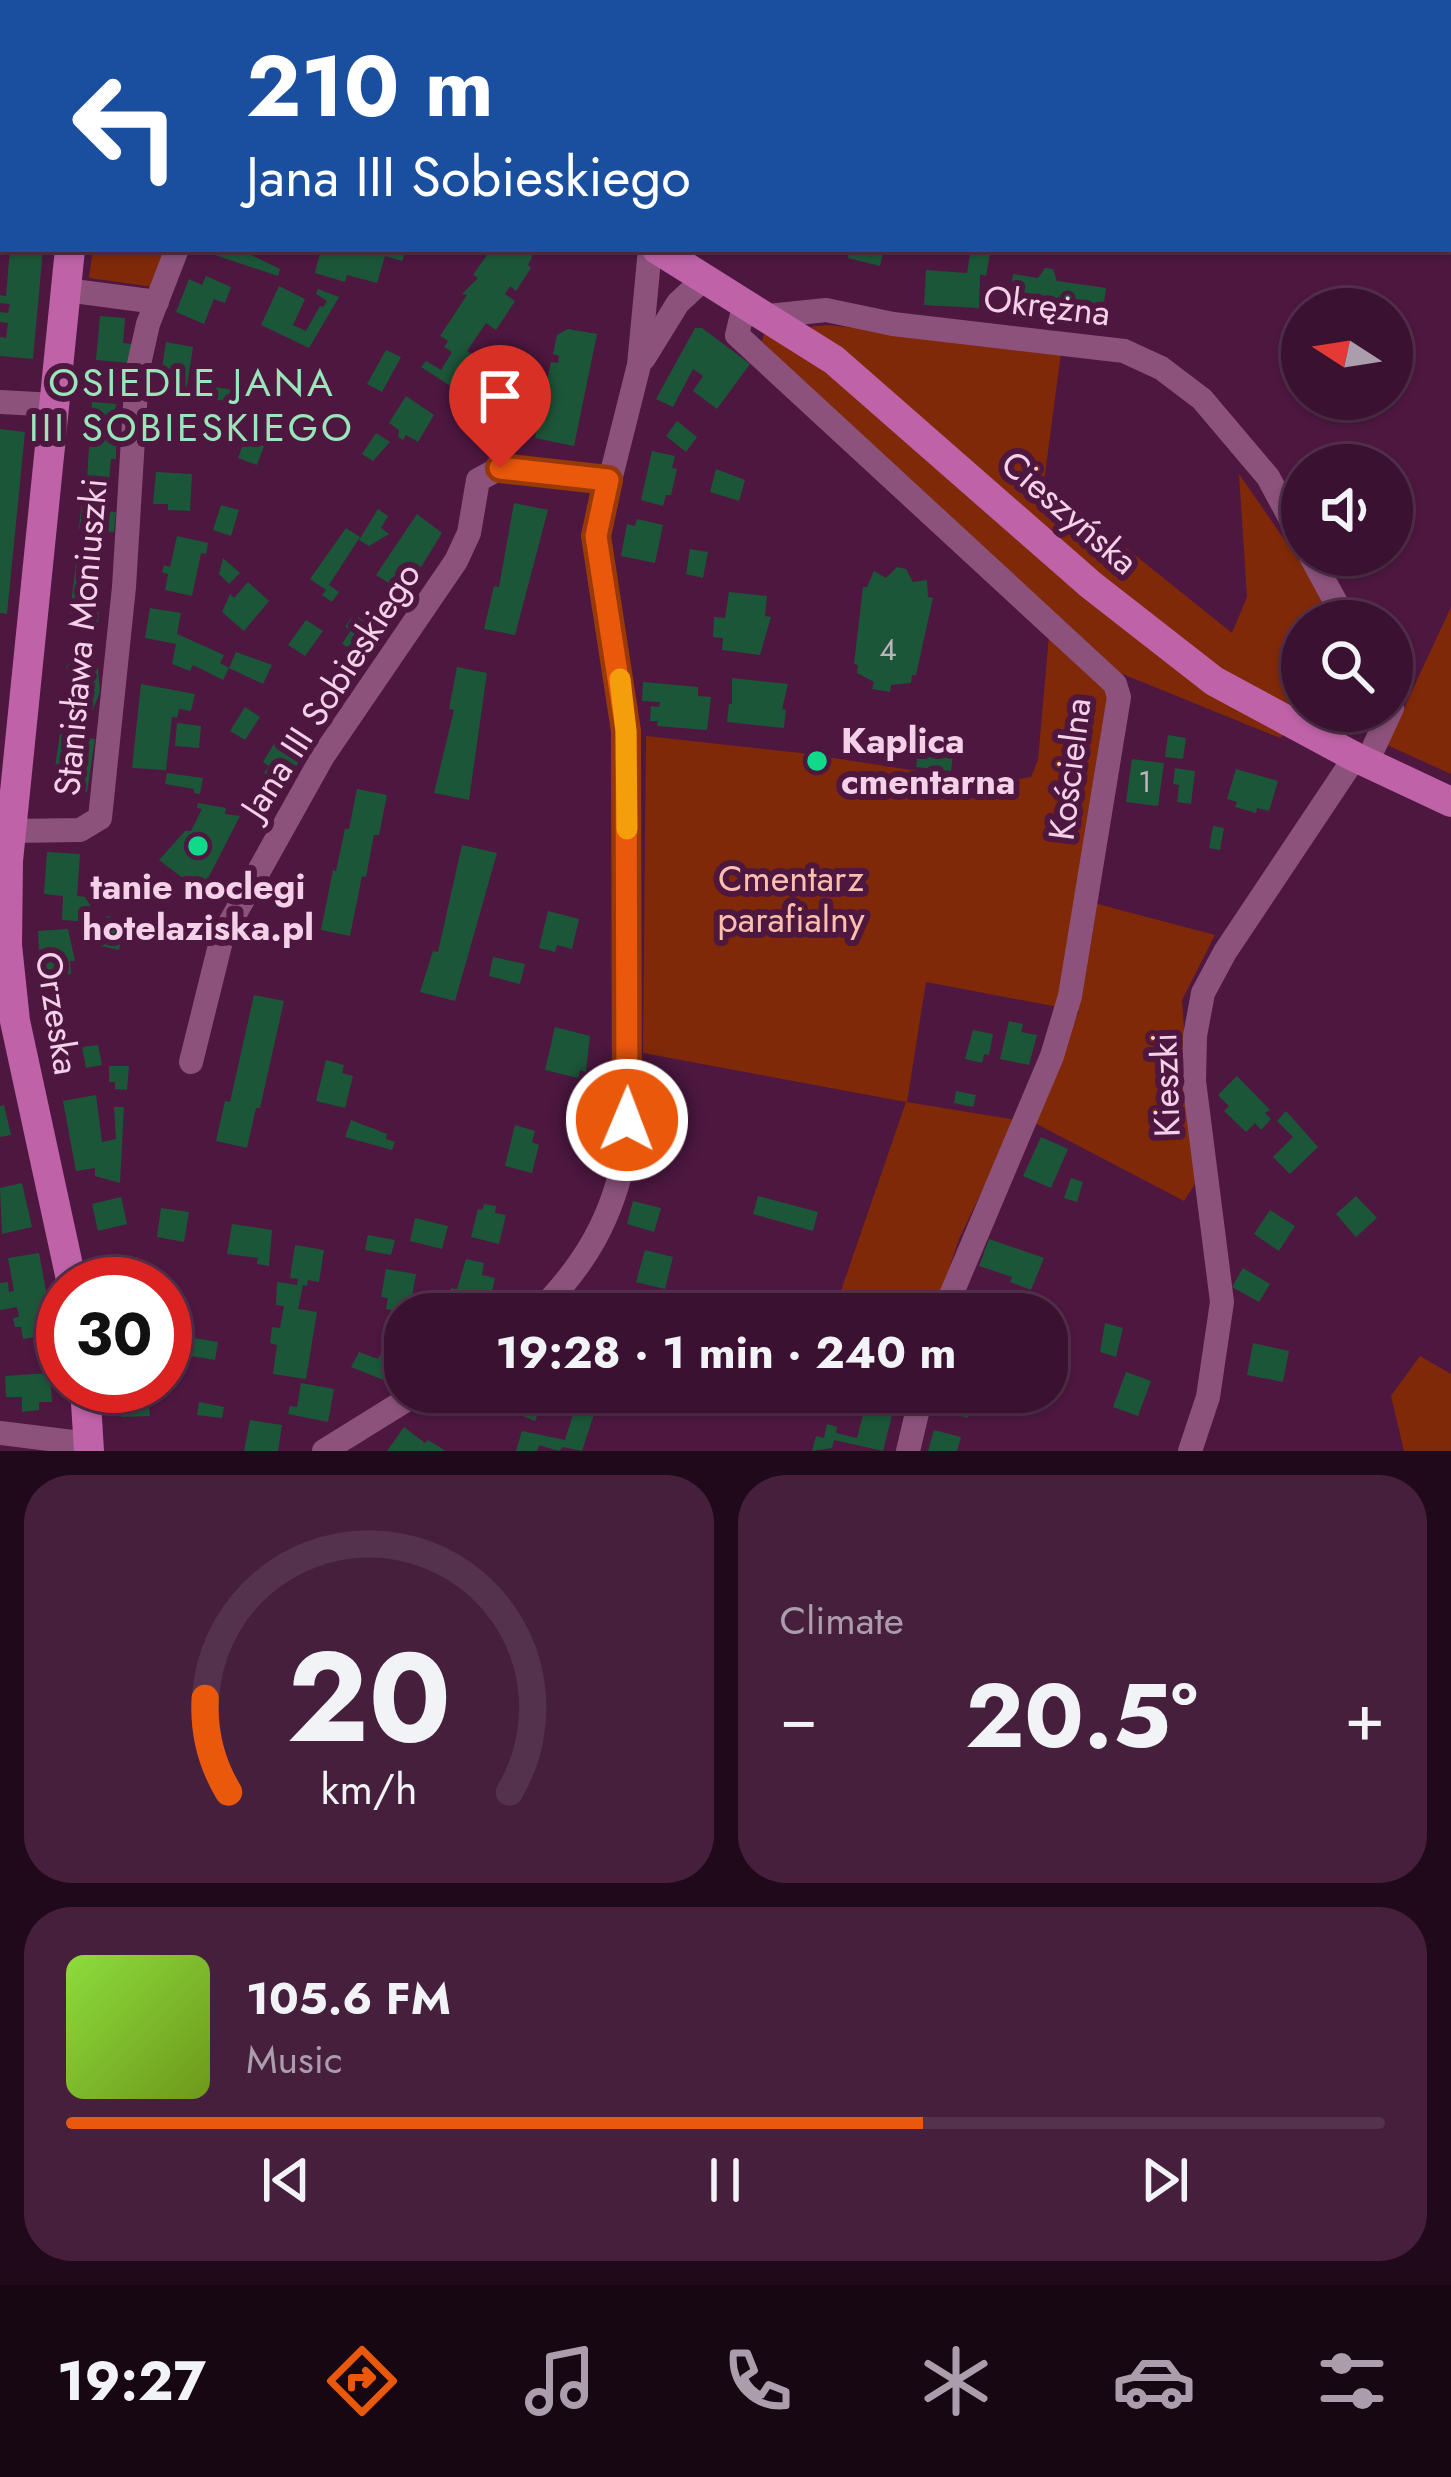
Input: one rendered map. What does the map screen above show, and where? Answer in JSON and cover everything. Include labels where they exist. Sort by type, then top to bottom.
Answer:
[{"type":"street","name":"Orzeska","points":[[66,1257],[15,1021],[7,945],[11,831],[70,252]]},
{"type":"street","points":[[65,290],[157,302],[176,252]]},
{"type":"street","points":[[558,1293],[595,1245],[619,1186],[626,1149],[626,731],[596,536],[639,365],[654,252]]},
{"type":"street","name":"Cieszyńska","points":[[659,252],[757,309],[852,375],[1166,646],[1214,681],[1451,802]]},
{"type":"street","points":[[639,365],[678,303],[705,278]]},
{"type":"street","name":"Stanisława Moniuszki","points":[[11,831],[80,830],[100,818],[124,587],[137,373],[157,302]]},
{"type":"street","name":"Okrężna","points":[[757,309],[826,310],[893,324],[1124,351],[1161,368],[1202,399],[1268,477],[1281,501]]},
{"type":"street","name":"Kościelna","points":[[757,309],[737,335],[1115,684],[1119,697],[1070,996],[1052,1056],[952,1293]]},
{"type":"street","points":[[0,402],[56,405]]},
{"type":"street","name":"Jana III Sobieskiego","points":[[191,1062],[222,937],[323,756],[456,561],[469,533],[478,480],[500,468],[608,480]]},
{"type":"street","points":[[1361,760],[1378,732]]},
{"type":"street","name":"Kieszki","points":[[1190,1451],[1208,1397],[1222,1302],[1195,1081],[1195,1036],[1203,993],[1225,952],[1361,760]]},
{"type":"street","points":[[0,1433],[88,1448],[86,1413]]},
{"type":"street","points":[[324,1451],[385,1413]]},
{"type":"street","points":[[908,1451],[917,1413]]},
{"type":"green space","points":[[93,252],[167,252],[153,287],[89,278]]},
{"type":"green space","name":"Cmentarz parafialny","points":[[829,325],[1061,353],[1044,482],[1232,633],[1247,597],[1239,474],[1281,535],[1281,576],[1310,576],[1326,600],[1281,600],[1281,732],[1286,732],[1280,738],[1120,673],[1094,903],[1215,935],[1182,1000],[1195,1184],[1184,1201],[1033,1122],[1079,1011],[926,982],[907,1102],[1016,1120],[959,1239],[941,1293],[840,1293],[906,1102],[643,1053],[646,736],[801,753],[996,783],[1031,777],[1038,760],[1049,636],[762,341],[765,331]]},
{"type":"green space","points":[[1451,607],[1451,774],[1387,745],[1393,732],[1413,732],[1413,689]]},
{"type":"green space","points":[[1420,1356],[1451,1374],[1451,1451],[1404,1451],[1391,1396]]},
{"type":"building","points":[[10,252],[43,252],[33,359],[0,356],[0,337],[6,338],[8,323],[0,322],[0,312],[8,313],[10,304],[0,303],[0,295],[6,296]]},
{"type":"building","points":[[206,252],[245,252],[280,269],[278,276]]},
{"type":"building","points":[[320,252],[406,252],[402,261],[385,256],[377,283],[347,275],[345,282],[315,273]]},
{"type":"building","points":[[489,252],[533,255],[531,268],[516,291],[510,286],[505,294],[515,301],[496,330],[486,323],[467,351],[476,357],[455,389],[421,367],[426,361],[441,370],[452,352],[440,336],[467,295],[462,294],[478,278],[473,275]]},
{"type":"building","points":[[849,252],[883,252],[880,266],[848,258]]},
{"type":"building","points":[[970,252],[990,252],[986,276],[980,274],[979,308],[924,305],[926,270],[967,273]]},
{"type":"building","points":[[1045,268],[1053,269],[1057,281],[1106,288],[1101,323],[1008,310],[1013,274],[1038,278]]},
{"type":"building","points":[[206,276],[231,287],[225,303],[214,299],[204,324],[176,312],[189,279],[202,285]]},
{"type":"building","points":[[279,286],[305,299],[293,325],[306,331],[327,301],[316,294],[318,289],[339,297],[309,348],[261,325]]},
{"type":"building","points":[[100,316],[125,318],[123,343],[133,344],[130,363],[96,360]]},
{"type":"building","points":[[695,328],[702,328],[750,364],[717,409],[693,391],[703,376],[693,369],[673,407],[656,399]]},
{"type":"building","points":[[568,329],[597,334],[574,446],[535,438],[551,362],[558,363],[559,356],[553,354],[557,335]]},
{"type":"building","points":[[166,342],[193,347],[186,392],[159,388]]},
{"type":"building","points":[[386,350],[401,357],[382,392],[367,384]]},
{"type":"building","points":[[213,387],[235,390],[233,402],[211,399]]},
{"type":"building","points":[[406,396],[434,415],[418,442],[406,435],[403,440],[398,437],[399,430],[389,423]]},
{"type":"building","points":[[92,402],[116,404],[112,442],[116,442],[116,459],[111,459],[109,481],[87,479]]},
{"type":"building","points":[[677,421],[697,437],[686,452],[666,436]]},
{"type":"building","points":[[0,429],[25,432],[7,614],[0,613]]},
{"type":"building","points":[[248,431],[267,438],[257,465],[238,458]]},
{"type":"building","points":[[376,433],[390,442],[373,461],[362,454]]},
{"type":"building","points":[[652,451],[675,456],[671,495],[666,495],[663,506],[641,500]]},
{"type":"building","points":[[716,469],[745,480],[739,501],[710,492]]},
{"type":"building","points":[[156,472],[192,474],[190,511],[153,504]]},
{"type":"building","points":[[83,488],[108,491],[106,511],[116,512],[114,532],[79,529]]},
{"type":"building","points":[[514,503],[548,510],[515,635],[484,629],[494,586],[499,587]]},
{"type":"building","points":[[221,505],[239,510],[231,536],[213,530]]},
{"type":"building","points":[[378,509],[388,516],[381,528],[389,534],[369,546],[359,540]]},
{"type":"building","points":[[417,514],[442,533],[405,593],[376,575]]},
{"type":"building","points":[[637,519],[663,525],[655,563],[621,556],[627,524],[635,526]]},
{"type":"building","points":[[346,528],[360,537],[329,585],[339,592],[332,602],[322,595],[326,590],[310,579]]},
{"type":"building","points":[[177,536],[208,543],[206,554],[201,553],[192,596],[165,590],[168,574],[162,572],[164,565],[170,567]]},
{"type":"building","points":[[690,549],[708,552],[703,578],[686,574]]},
{"type":"building","points":[[223,558],[240,573],[229,584],[219,574]]},
{"type":"building","points":[[76,563],[103,565],[98,623],[76,621],[76,614],[70,613]]},
{"type":"building","points":[[897,567],[906,569],[913,582],[927,580],[928,597],[933,598],[916,675],[911,683],[891,685],[890,692],[872,689],[874,682],[857,673],[854,664],[863,587],[874,571],[886,578]]},
{"type":"building","points":[[248,582],[269,601],[244,631],[222,612],[230,594],[234,598]]},
{"type":"building","points":[[729,592],[767,596],[765,616],[771,617],[760,655],[722,650],[723,638],[713,637],[714,617],[725,618]]},
{"type":"building","points":[[150,608],[181,613],[177,634],[224,655],[220,663],[229,668],[223,680],[193,665],[190,671],[172,664],[176,644],[145,638]]},
{"type":"building","points":[[358,617],[384,633],[368,660],[342,644],[351,630],[345,627]]},
{"type":"building","points":[[306,620],[323,631],[305,656],[288,645]]},
{"type":"building","points":[[236,652],[272,665],[263,684],[229,668]]},
{"type":"building","points":[[73,659],[95,661],[98,668],[100,692],[89,719],[68,716],[62,706],[71,687],[66,667]]},
{"type":"building","points":[[457,667],[487,673],[469,800],[434,793],[454,710],[449,709]]},
{"type":"building","points":[[732,678],[788,684],[782,709],[786,710],[784,728],[727,722]]},
{"type":"building","points":[[643,682],[698,687],[698,696],[711,697],[707,730],[657,726],[658,721],[650,721],[651,706],[659,707],[660,702],[642,701]]},
{"type":"building","points":[[141,684],[195,694],[191,711],[179,709],[177,718],[172,717],[166,770],[132,768]]},
{"type":"building","points":[[245,707],[260,717],[245,740],[230,731]]},
{"type":"building","points":[[177,723],[201,726],[199,748],[175,746]]},
{"type":"building","points":[[60,734],[95,739],[87,792],[52,787]]},
{"type":"building","points":[[280,734],[307,750],[288,778],[278,772],[275,779],[264,773],[269,766],[263,762]]},
{"type":"building","points":[[1168,735],[1186,738],[1183,759],[1165,757]]},
{"type":"building","points":[[918,751],[953,755],[951,771],[916,767]]},
{"type":"building","points":[[1132,759],[1164,763],[1158,806],[1126,802]]},
{"type":"building","points":[[1175,768],[1195,771],[1191,804],[1177,802]]},
{"type":"building","points":[[1236,769],[1278,781],[1269,811],[1235,807],[1237,802],[1227,799]]},
{"type":"building","points":[[167,773],[203,778],[200,794],[165,784]]},
{"type":"building","points":[[357,789],[387,795],[379,835],[374,835],[366,877],[362,876],[350,936],[321,930]]},
{"type":"building","name":"tanie noclegi hotelaziska.pl","points":[[198,803],[240,816],[201,892],[159,860],[185,831],[191,831],[202,809],[197,808]]},
{"type":"building","points":[[1213,826],[1224,828],[1220,850],[1209,848]]},
{"type":"building","points":[[462,845],[497,853],[455,1001],[420,992],[433,951],[438,952]]},
{"type":"building","points":[[47,852],[80,854],[77,896],[85,897],[92,908],[91,922],[62,920],[63,896],[44,894]]},
{"type":"building","points":[[548,911],[579,919],[572,949],[539,948]]},
{"type":"building","points":[[107,916],[126,920],[119,950],[83,942],[86,934],[102,937]]},
{"type":"building","points":[[68,929],[75,961],[70,961],[71,974],[40,975],[38,931]]},
{"type":"building","points":[[493,957],[525,964],[520,984],[489,976]]},
{"type":"building","points":[[254,995],[284,1001],[247,1148],[216,1141],[225,1101],[230,1102]]},
{"type":"building","points":[[1009,1021],[1023,1024],[1021,1032],[1037,1035],[1029,1065],[1000,1059]]},
{"type":"building","points":[[555,1027],[590,1036],[586,1072],[580,1070],[578,1078],[545,1070]]},
{"type":"building","points":[[973,1030],[993,1034],[989,1055],[984,1054],[982,1063],[965,1059]]},
{"type":"building","points":[[98,1045],[102,1065],[86,1068],[82,1047]]},
{"type":"building","points":[[326,1060],[344,1065],[342,1073],[353,1076],[345,1108],[316,1101]]},
{"type":"building","points":[[109,1066],[129,1066],[127,1090],[115,1089],[115,1082],[109,1082]]},
{"type":"building","points":[[1237,1076],[1270,1110],[1265,1113],[1271,1119],[1261,1130],[1255,1123],[1246,1132],[1224,1111],[1229,1106],[1218,1095]]},
{"type":"building","points":[[956,1091],[976,1095],[973,1107],[954,1103]]},
{"type":"building","points":[[96,1095],[102,1142],[116,1139],[114,1107],[124,1107],[120,1183],[95,1176],[95,1168],[76,1171],[63,1101]]},
{"type":"building","points":[[4,1105],[11,1135],[0,1137],[0,1106]]},
{"type":"building","points":[[1286,1111],[1318,1147],[1290,1174],[1273,1157],[1293,1137],[1277,1121]]},
{"type":"building","points":[[351,1120],[387,1134],[386,1139],[395,1142],[392,1150],[345,1137]]},
{"type":"building","points":[[515,1125],[535,1131],[532,1142],[539,1145],[532,1173],[505,1166]]},
{"type":"building","points":[[1041,1137],[1068,1149],[1051,1188],[1023,1176]]},
{"type":"building","points":[[1071,1178],[1083,1182],[1077,1202],[1064,1198]]},
{"type":"building","points":[[22,1183],[32,1227],[2,1234],[0,1188]]},
{"type":"building","points":[[758,1196],[818,1212],[813,1231],[753,1214]]},
{"type":"building","points":[[1356,1196],[1377,1218],[1356,1237],[1336,1214]]},
{"type":"building","points":[[121,1197],[127,1224],[98,1231],[92,1204]]},
{"type":"building","points":[[633,1201],[661,1208],[654,1232],[627,1224]]},
{"type":"building","points":[[484,1204],[506,1215],[499,1244],[471,1237],[478,1209]]},
{"type":"building","points":[[161,1208],[189,1212],[184,1242],[157,1237]]},
{"type":"building","points":[[1270,1210],[1295,1226],[1279,1251],[1254,1234]]},
{"type":"building","points":[[415,1218],[448,1226],[442,1249],[410,1241]]},
{"type":"building","points":[[232,1224],[272,1230],[269,1266],[257,1264],[258,1258],[227,1254]]},
{"type":"building","points":[[368,1235],[395,1240],[391,1255],[365,1250]]},
{"type":"building","points":[[989,1239],[1044,1258],[1031,1290],[1010,1282],[1012,1277],[979,1266]]},
{"type":"building","points":[[295,1245],[324,1250],[319,1282],[308,1280],[303,1285],[298,1309],[317,1312],[306,1379],[273,1374],[277,1345],[270,1343],[272,1327],[280,1328],[284,1306],[276,1305],[277,1282],[297,1285],[298,1279],[290,1278]]},
{"type":"building","points":[[645,1250],[673,1257],[665,1289],[636,1282]]},
{"type":"building","points":[[39,1253],[36,1337],[23,1339],[21,1327],[15,1327],[17,1307],[0,1310],[0,1283],[8,1282],[9,1292],[14,1291],[8,1258]]},
{"type":"building","points":[[466,1259],[484,1263],[482,1275],[495,1278],[492,1293],[450,1293],[451,1288],[457,1289]]},
{"type":"building","points":[[1243,1268],[1270,1284],[1259,1302],[1232,1287]]},
{"type":"building","points":[[386,1269],[416,1274],[413,1293],[381,1297]]},
{"type":"building","points":[[1105,1323],[1123,1328],[1116,1357],[1100,1352]]},
{"type":"building","points":[[192,1338],[218,1342],[215,1360],[192,1356]]},
{"type":"building","points":[[1253,1343],[1289,1351],[1283,1382],[1247,1375]]},
{"type":"building","points":[[384,1348],[384,1380],[351,1367],[359,1352],[378,1359]]},
{"type":"building","points":[[1126,1372],[1151,1381],[1138,1416],[1113,1407]]},
{"type":"building","points":[[36,1374],[36,1410],[22,1412],[22,1397],[6,1397],[5,1376]]},
{"type":"building","points":[[301,1383],[334,1389],[328,1422],[288,1414],[290,1406],[297,1407]]},
{"type":"building","points":[[199,1402],[224,1407],[222,1418],[197,1415]]},
{"type":"building","points":[[121,1413],[150,1416],[121,1417]]},
{"type":"building","points":[[515,1413],[538,1413],[535,1421]]},
{"type":"building","points":[[574,1413],[594,1413],[582,1451],[539,1445],[537,1451],[516,1451],[522,1431],[565,1440]]},
{"type":"building","points":[[857,1413],[892,1413],[883,1451],[834,1440],[832,1448],[812,1451],[816,1436],[824,1438],[827,1424],[837,1427],[836,1433],[857,1438],[863,1415]]},
{"type":"building","points":[[250,1420],[282,1425],[278,1451],[244,1451]]},
{"type":"building","points":[[404,1427],[425,1443],[428,1440],[446,1451],[387,1451]]},
{"type":"building","points":[[934,1430],[961,1437],[957,1451],[928,1451]]},
{"type":"slow traffic","points":[[620,679],[627,829]]},
{"type":"place","name":"Kaplica cmentarna","points":[[817,761]]},
{"type":"place","name":"tanie noclegi hotelaziska.pl","points":[[198,846]]},
{"type":"district","name":"OSIEDLE JANA III SOBIESKIEGO","points":[[192,404]]},
{"type":"route","points":[[500,468],[608,480],[596,536],[626,731],[627,1120]]}]
